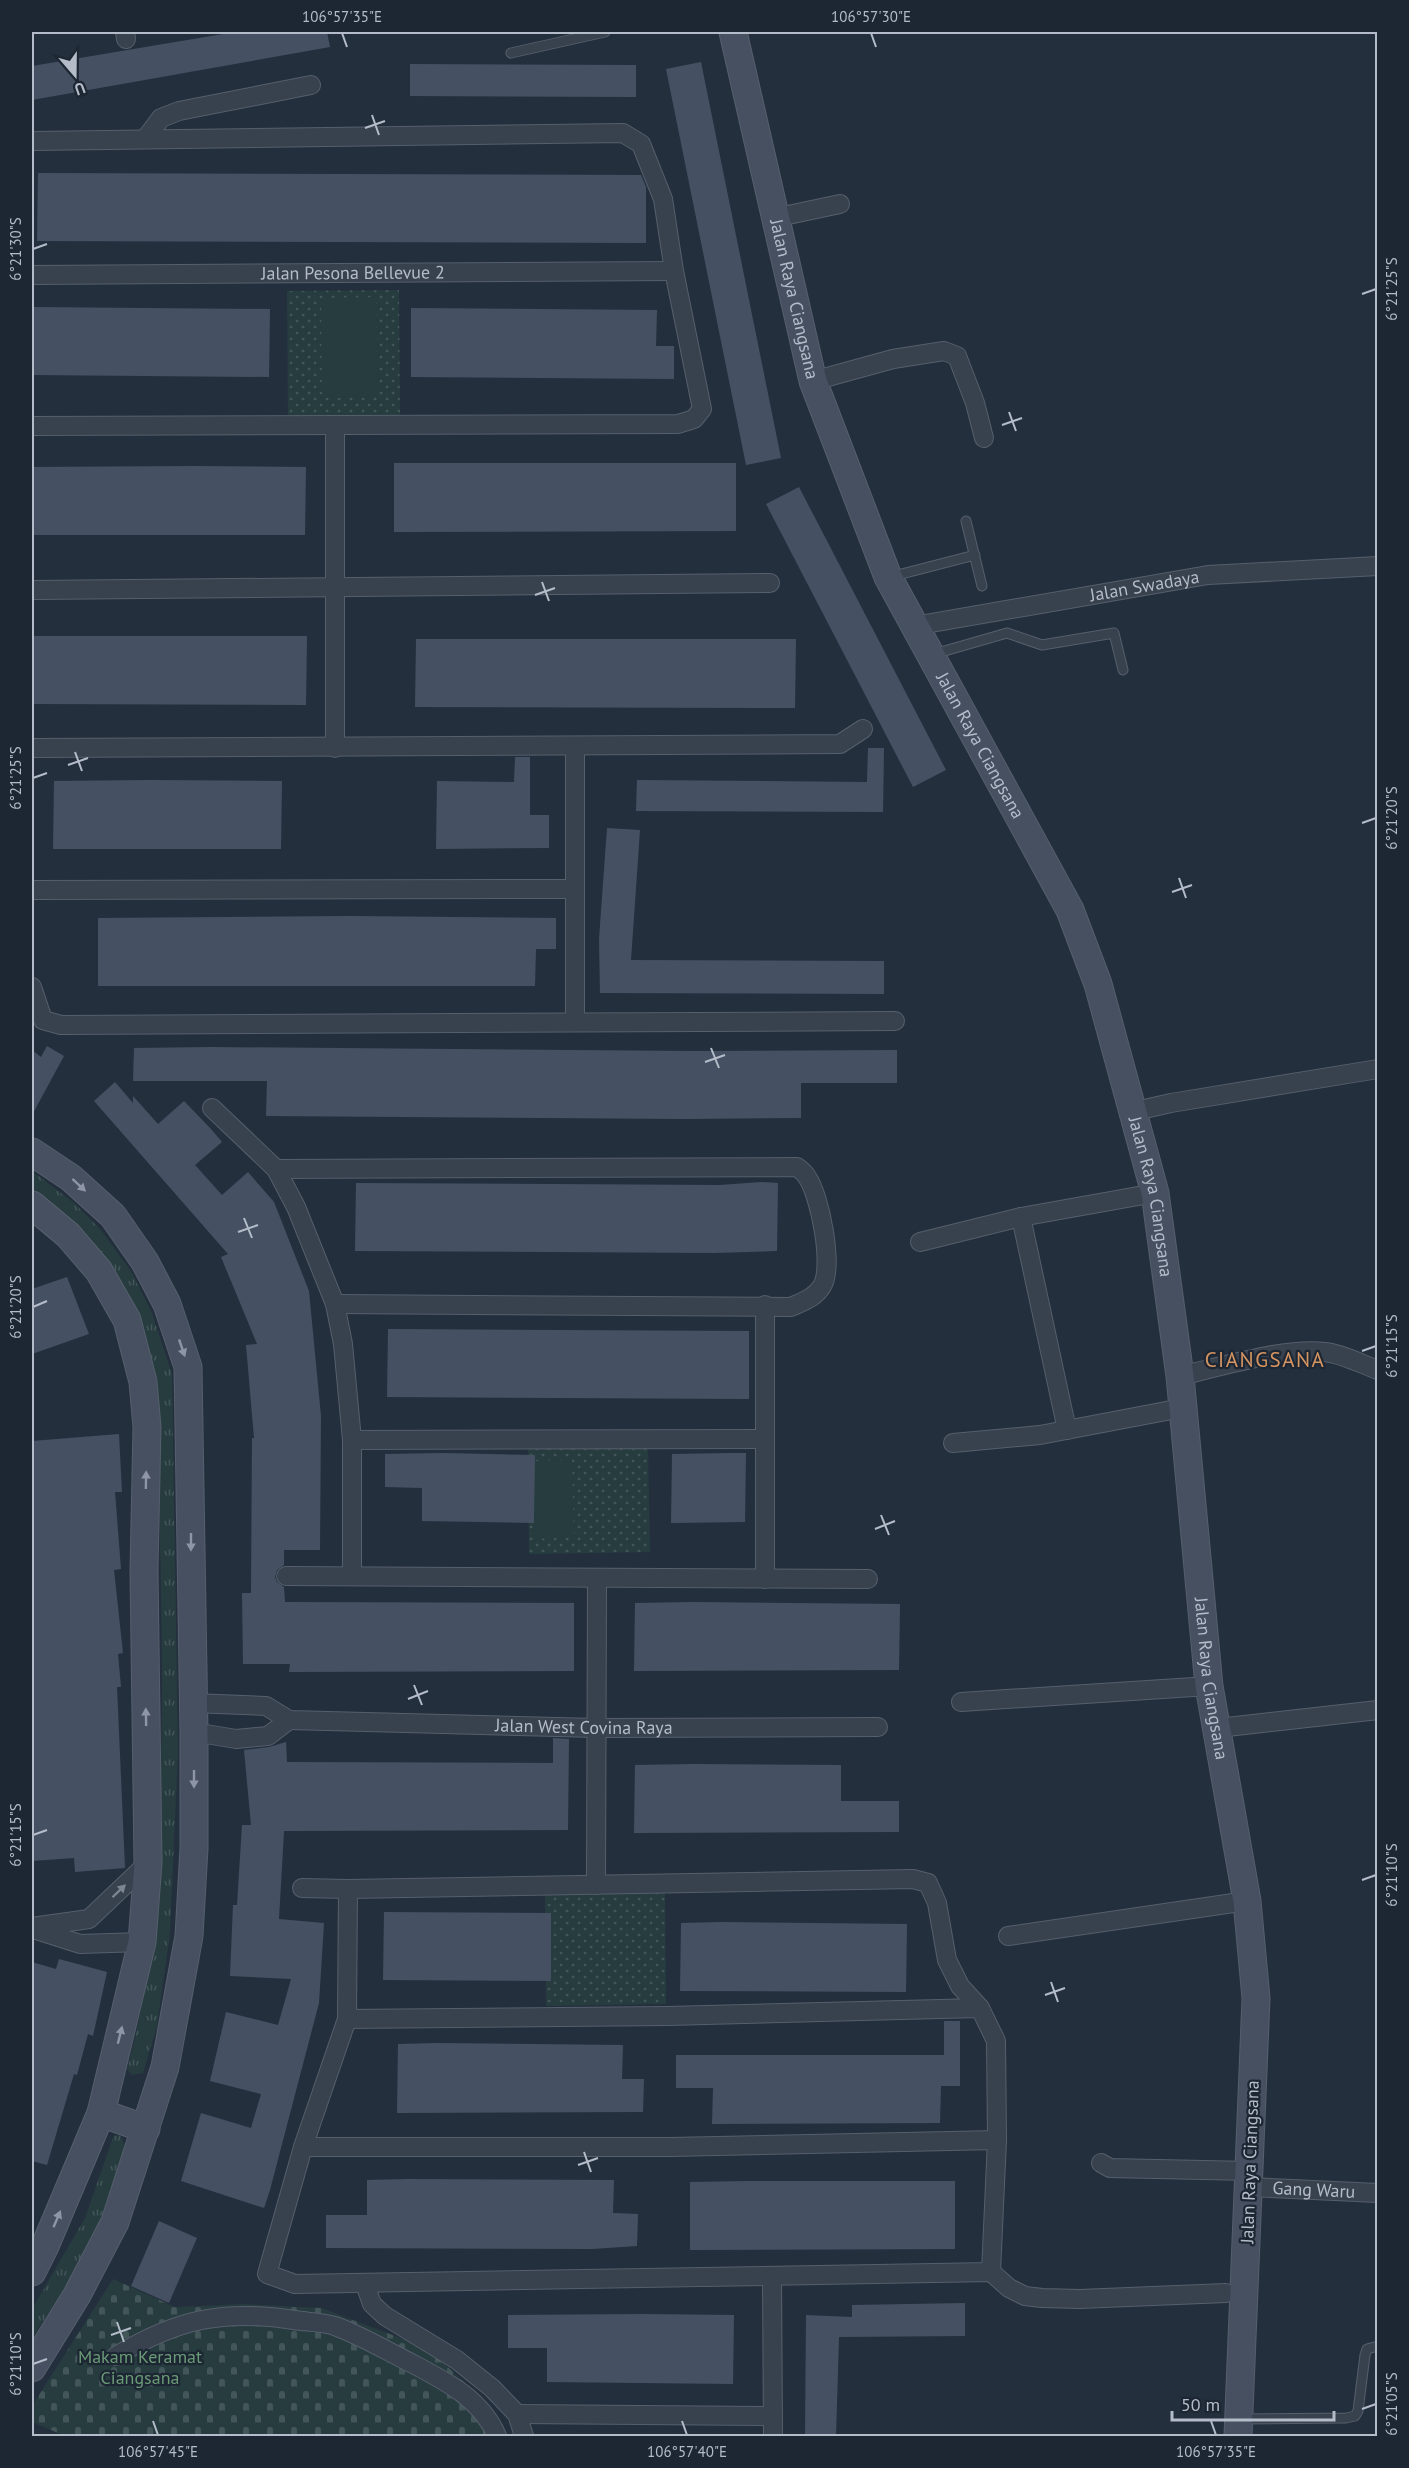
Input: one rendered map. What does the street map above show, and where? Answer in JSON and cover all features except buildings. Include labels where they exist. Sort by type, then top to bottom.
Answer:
[{"type":"street","name":"Jalan Raya Ciangsana","points":[[734,32],[774,218],[813,381],[888,577],[929,656],[1070,910],[1098,984],[1131,1112],[1155,1193],[1180,1376],[1209,1686],[1247,1901],[1256,1998],[1239,2428]]},
{"type":"street","points":[[146,138],[161,118],[179,111],[311,85]]},
{"type":"street","points":[[32,141],[623,133],[641,144],[663,199],[674,271],[702,408],[694,419],[678,424],[32,426]]},
{"type":"street","points":[[774,218],[840,204]]},
{"type":"street","name":"Jalan Pesona Bellevue 2","points":[[32,274],[674,271]]},
{"type":"street","points":[[813,381],[893,359],[944,351],[957,356],[975,403],[984,438]]},
{"type":"street","points":[[335,426],[335,748]]},
{"type":"street","name":"Jalan Swadaya","points":[[914,626],[1208,575],[1377,566]]},
{"type":"street","points":[[32,590],[770,583]]},
{"type":"street","points":[[32,748],[840,744],[863,729]]},
{"type":"street","points":[[575,746],[575,1022]]},
{"type":"street","points":[[32,890],[575,889]]},
{"type":"street","points":[[32,987],[43,1020],[60,1024],[895,1021]]},
{"type":"street","points":[[1131,1112],[1171,1103],[1377,1069]]},
{"type":"street","points":[[212,1108],[276,1170],[296,1207],[335,1304],[343,1344],[351,1440],[352,1576]]},
{"type":"street","points":[[32,1152],[71,1178],[113,1216],[145,1262],[167,1304],[188,1367],[194,1732],[194,1848],[189,1936],[165,2067],[115,2222],[77,2295],[32,2368]]},
{"type":"street","points":[[276,1170],[797,1167],[808,1178],[825,1234],[826,1262],[823,1285],[813,1296],[791,1307],[765,1305],[335,1304]]},
{"type":"street","points":[[920,1242],[1021,1217],[1155,1193]]},
{"type":"street","points":[[32,1205],[68,1235],[99,1270],[127,1320],[143,1382],[147,1427],[144,1570],[148,1863],[142,1942],[101,2113],[32,2272]]},
{"type":"street","points":[[1021,1217],[1067,1430]]},
{"type":"street","points":[[765,1305],[765,1579]]},
{"type":"street","points":[[1180,1376],[1245,1361],[1317,1352],[1326,1352],[1377,1370]]},
{"type":"street","points":[[953,1443],[1067,1430],[1182,1408]]},
{"type":"street","points":[[351,1440],[765,1439]]},
{"type":"street","points":[[286,1576],[868,1579]]},
{"type":"street","points":[[596,1885],[597,1579]]},
{"type":"street","points":[[961,1702],[1209,1686]]},
{"type":"street","name":"Jalan West Covina Raya","points":[[192,1703],[266,1706],[289,1720],[596,1728],[878,1727]]},
{"type":"street","points":[[1218,1728],[1377,1710]]},
{"type":"street","points":[[194,1732],[238,1739],[268,1736],[289,1720]]},
{"type":"street","points":[[32,1928],[89,1919],[148,1863]]},
{"type":"street","points":[[302,1888],[912,1879],[928,1883],[937,1903],[947,1960],[960,1986],[980,2008],[996,2041],[997,2140],[991,2272]]},
{"type":"street","points":[[348,1889],[347,2019],[303,2146],[267,2274],[295,2284],[365,2284],[991,2272],[1009,2288],[1025,2296],[1042,2298],[1080,2299],[1226,2293]]},
{"type":"street","points":[[1008,1936],[1247,1901]]},
{"type":"street","points":[[32,1928],[80,1944],[142,1942]]},
{"type":"street","points":[[347,2019],[668,2016],[980,2008]]},
{"type":"street","points":[[101,2113],[146,2129]]},
{"type":"street","points":[[303,2146],[671,2147],[997,2140]]},
{"type":"street","name":"Gang Waru","points":[[1101,2163],[1110,2168],[1250,2179],[1377,2193]]},
{"type":"street","points":[[772,2277],[773,2436]]},
{"type":"street","points":[[365,2284],[372,2304],[385,2316],[457,2360],[492,2388],[517,2414],[524,2436]]},
{"type":"street","points":[[116,2356],[147,2337],[200,2318],[248,2315],[333,2325],[439,2378],[468,2396],[482,2412],[497,2436]]},
{"type":"street","points":[[517,2414],[773,2416]]},
{"type":"lane","points":[[512,53],[605,32]]},
{"type":"lane","points":[[966,521],[982,586]]},
{"type":"lane","points":[[888,577],[975,555]]},
{"type":"lane","points":[[929,656],[1007,633],[1042,645],[1114,633],[1123,670]]},
{"type":"lane","points":[[1239,2428],[1355,2416],[1358,2410],[1365,2355],[1367,2349],[1377,2346]]},
{"type":"green space","points":[[399,290],[400,416],[288,418],[287,291]]},
{"type":"green space","points":[[376,297],[377,397],[322,398],[321,298]]},
{"type":"green space","points":[[32,1171],[74,1203],[100,1229],[131,1271],[152,1313],[172,1374],[178,1751],[170,1933],[157,2026],[143,2073],[132,2075],[127,2069],[141,2009],[153,1918],[161,1770],[161,1601],[156,1376],[137,1319],[64,1215],[32,1191]]},
{"type":"green space","points":[[648,1441],[650,1552],[529,1554],[528,1443]]},
{"type":"green space","points":[[572,1460],[574,1537],[536,1539],[534,1461]]},
{"type":"green space","points":[[665,1893],[666,2004],[546,2006],[545,1895]]},
{"type":"green space","points":[[120,2135],[126,2148],[100,2224],[71,2278],[32,2339],[32,2309],[85,2218],[111,2143],[114,2136]]},
{"type":"green space","name":"Makam Keramat Ciangsana","points":[[113,2279],[175,2307],[246,2304],[321,2308],[427,2348],[489,2405],[502,2436],[65,2436],[32,2422],[32,2406]]},
{"type":"district","name":"CIANGSANA","points":[[1265,1360]]}]
